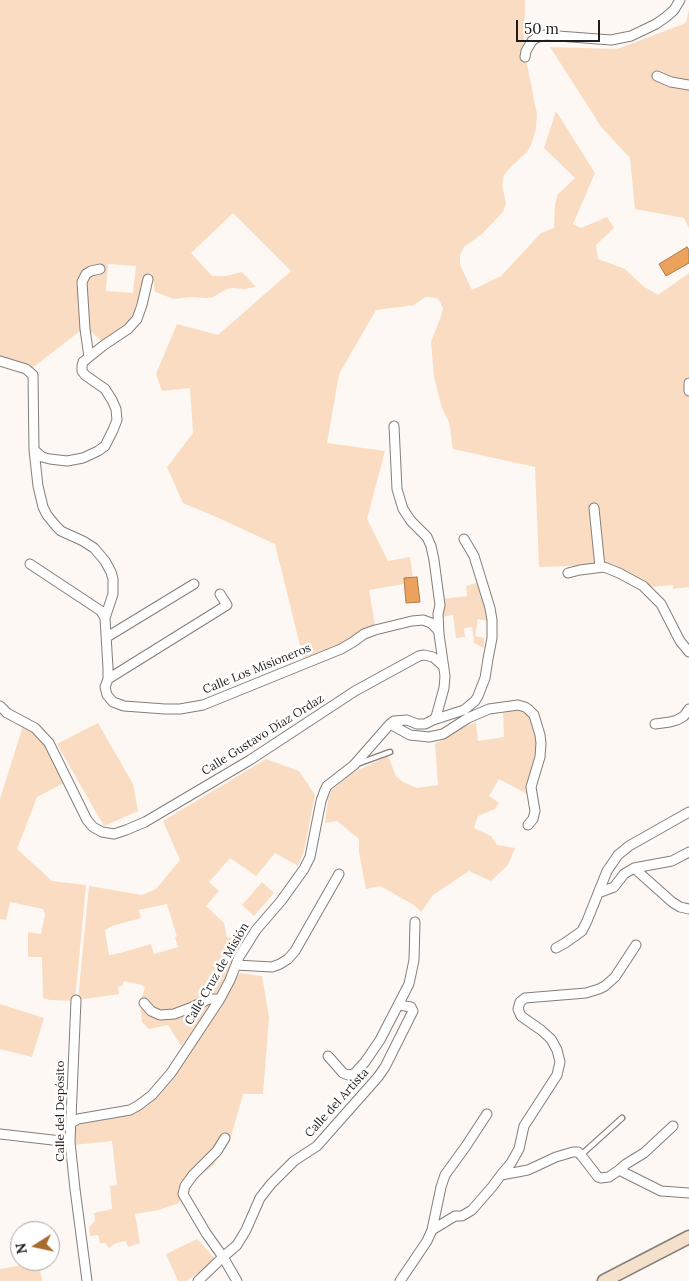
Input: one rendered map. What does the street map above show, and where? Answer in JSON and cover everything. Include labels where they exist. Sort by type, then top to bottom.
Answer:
[{"type":"street","points":[[525,57],[526,51],[532,42],[536,38],[545,36],[611,40],[631,36],[666,18],[680,0]]},
{"type":"street","points":[[658,76],[671,82],[689,85]]},
{"type":"street","points":[[89,357],[82,282],[91,271],[100,269]]},
{"type":"street","points":[[34,450],[42,457],[67,461],[91,455],[105,446],[116,420],[116,409],[105,389],[85,376],[82,371],[83,362],[128,329],[137,319],[148,279]]},
{"type":"street","name":"Calle Los Misioneros","points":[[0,361],[26,369],[33,375],[34,450],[38,486],[47,515],[62,531],[94,548],[102,556],[113,579],[113,594],[105,618],[108,679],[105,687],[106,695],[113,702],[148,708],[180,709],[203,705],[341,649],[364,634],[375,630],[422,620],[431,623],[439,634]]},
{"type":"street","points":[[689,383],[689,391]]},
{"type":"street","points":[[394,426],[397,489],[403,509],[411,521],[427,537],[434,560],[440,606],[438,614],[439,634],[444,676],[441,704],[434,720]]},
{"type":"street","points":[[594,508],[600,567]]},
{"type":"street","points":[[390,724],[398,720],[406,720],[426,724],[464,710],[474,701],[481,689],[492,638],[492,620],[474,556],[464,539]]},
{"type":"street","points":[[30,564],[101,610],[105,618]]},
{"type":"street","points":[[568,573],[600,567],[619,573],[643,586],[661,604],[680,641],[689,652]]},
{"type":"street","points":[[107,637],[194,584]]},
{"type":"street","points":[[108,679],[227,605],[220,594]]},
{"type":"street","name":"Calle Gustavo Díaz Ordaz","points":[[0,706],[7,714],[35,728],[49,743],[87,820],[93,827],[102,832],[114,834],[145,822],[250,760],[355,692],[418,656],[424,654],[433,657],[442,665]]},
{"type":"street","points":[[390,724],[410,735],[429,738],[449,731],[468,718],[490,709],[518,705],[525,706],[534,715],[540,735],[541,751],[531,786],[534,811],[533,818],[528,825]]},
{"type":"street","points":[[656,724],[677,720],[684,716],[689,709]]},
{"type":"street","name":"Calle Cruz de Misión","points":[[71,1123],[78,1119],[130,1110],[152,1095],[171,1073],[220,999],[239,956],[256,930],[281,901],[304,869],[310,857],[321,801],[325,790],[330,783],[354,765],[390,724]]},
{"type":"street","points":[[556,948],[582,931],[607,871],[618,856],[629,846],[689,812]]},
{"type":"street","points":[[598,894],[614,886],[624,874],[634,868],[672,861],[689,852]]},
{"type":"street","points":[[634,868],[672,902],[680,907],[689,908]]},
{"type":"street","points":[[236,965],[272,967],[288,959],[295,951],[339,874]]},
{"type":"street","points":[[328,1056],[348,1076],[354,1074],[365,1062],[380,1040],[409,984],[412,974],[415,922]]},
{"type":"street","points":[[432,1230],[455,1216],[462,1216],[472,1210],[492,1187],[511,1163],[519,1149],[524,1126],[558,1075],[560,1062],[557,1050],[551,1039],[521,1016],[518,1009],[520,1002],[525,998],[586,993],[599,989],[615,977],[636,945]]},
{"type":"street","points":[[144,1003],[151,1011],[160,1015],[174,1014],[209,999],[220,999]]},
{"type":"street","name":"Calle del Depósito","points":[[76,1000],[70,1142],[88,1281]]},
{"type":"street","name":"Calle del Artista","points":[[198,1281],[237,1245],[260,1198],[266,1191],[294,1161],[317,1146],[367,1091],[385,1067],[413,1011],[411,1007],[398,1005]]},
{"type":"street","points":[[400,1281],[427,1241],[432,1230],[442,1181],[445,1175],[487,1114]]},
{"type":"street","points":[[501,1175],[528,1170],[556,1157],[578,1152],[598,1176],[601,1178],[609,1177],[644,1153],[672,1126]]},
{"type":"street","points":[[0,1134],[70,1142]]},
{"type":"street","points":[[224,1138],[217,1151],[185,1186],[184,1194],[206,1233],[237,1281]]},
{"type":"street","points":[[619,1170],[661,1190],[689,1194]]},
{"type":"street","points":[[604,1281],[689,1237]]},
{"type":"lane","points":[[354,765],[390,752]]},
{"type":"lane","points":[[581,1155],[622,1118]]},
{"type":"shaded area","points":[[0,0],[525,0],[524,49],[537,114],[536,129],[527,152],[504,175],[502,185],[506,203],[503,212],[482,234],[464,247],[460,255],[460,265],[472,290],[501,276],[541,233],[554,228],[555,204],[558,194],[575,178],[544,148],[556,111],[595,173],[573,224],[581,228],[607,217],[614,228],[596,245],[598,259],[625,269],[643,286],[658,295],[689,273],[689,587],[673,589],[673,585],[650,587],[604,565],[539,567],[535,467],[453,449],[449,422],[442,408],[434,377],[431,342],[443,308],[436,298],[425,297],[414,305],[376,310],[339,374],[327,443],[385,451],[367,519],[388,561],[410,557],[413,578],[404,584],[369,590],[375,625],[362,630],[351,639],[339,645],[303,658],[275,544],[183,503],[167,467],[193,433],[190,388],[162,391],[156,374],[177,324],[218,335],[291,271],[233,213],[191,253],[212,276],[226,276],[242,272],[256,287],[227,289],[213,297],[207,298],[190,297],[174,299],[155,292],[152,273],[148,277],[137,319],[103,342],[89,330],[87,313],[80,314],[80,331],[31,369],[0,358]],"holes":[[[108,264],[136,266],[133,293],[106,291]]]},
{"type":"shaded area","points":[[689,9],[689,228],[684,218],[635,209],[630,158],[602,128],[550,47],[617,49],[686,23]]},
{"type":"shaded area","points":[[687,247],[689,250],[689,263],[666,276],[659,264]]},
{"type":"shaded area","points":[[417,577],[420,602],[406,603],[404,578]]},
{"type":"shaded area","points":[[479,582],[487,621],[478,619],[475,636],[484,638],[484,648],[474,643],[472,627],[464,628],[465,637],[456,638],[453,615],[442,617],[443,599],[467,596],[466,586]]},
{"type":"shaded area","points":[[518,708],[529,713],[538,735],[539,750],[527,794],[499,779],[489,796],[499,803],[495,809],[478,816],[474,828],[491,836],[497,845],[515,848],[508,865],[491,881],[469,871],[433,895],[421,912],[414,905],[380,886],[366,889],[359,852],[359,839],[337,821],[325,823],[331,791],[352,773],[388,756],[396,776],[403,782],[417,788],[438,785],[435,743],[476,722],[478,741],[504,737],[503,711]]},
{"type":"shaded area","points":[[98,723],[133,784],[138,811],[104,826],[57,744]]},
{"type":"shaded area","points":[[23,726],[32,730],[45,744],[64,783],[37,797],[17,849],[52,881],[86,885],[75,1001],[43,998],[42,957],[28,957],[28,932],[41,934],[45,914],[43,909],[10,902],[6,920],[0,919],[0,799]]},
{"type":"shaded area","points":[[266,759],[299,771],[315,795],[304,851],[298,866],[275,853],[256,876],[230,858],[209,882],[219,891],[206,906],[224,923],[227,938],[246,935],[214,1002],[181,1046],[168,1025],[149,1029],[142,1022],[140,1002],[145,988],[142,985],[124,981],[122,986],[118,987],[119,994],[78,1000],[89,886],[142,895],[156,889],[180,860],[163,821]],"holes":[[[167,904],[177,937],[175,937],[178,947],[154,954],[151,944],[109,955],[105,930],[112,926],[141,918],[139,910]]]},
{"type":"shaded area","points":[[262,882],[274,893],[254,916],[242,905]]},
{"type":"shaded area","points":[[240,973],[262,976],[269,1017],[263,1094],[243,1094],[230,1140],[213,1166],[201,1174],[186,1190],[179,1203],[159,1210],[135,1214],[140,1243],[128,1247],[126,1241],[116,1243],[109,1248],[105,1243],[100,1243],[98,1235],[90,1236],[89,1227],[95,1221],[94,1213],[112,1209],[110,1186],[117,1185],[112,1141],[74,1145],[73,1130],[76,1125],[132,1114],[148,1106],[176,1075],[199,1034]]},
{"type":"shaded area","points":[[0,1004],[44,1018],[32,1057],[0,1049]]},
{"type":"shaded area","points":[[197,1239],[215,1259],[209,1266],[186,1281],[178,1281],[166,1254]]},
{"type":"shaded area","points":[[10,1267],[10,1271],[40,1271],[42,1281],[0,1281],[0,1269]]}]
